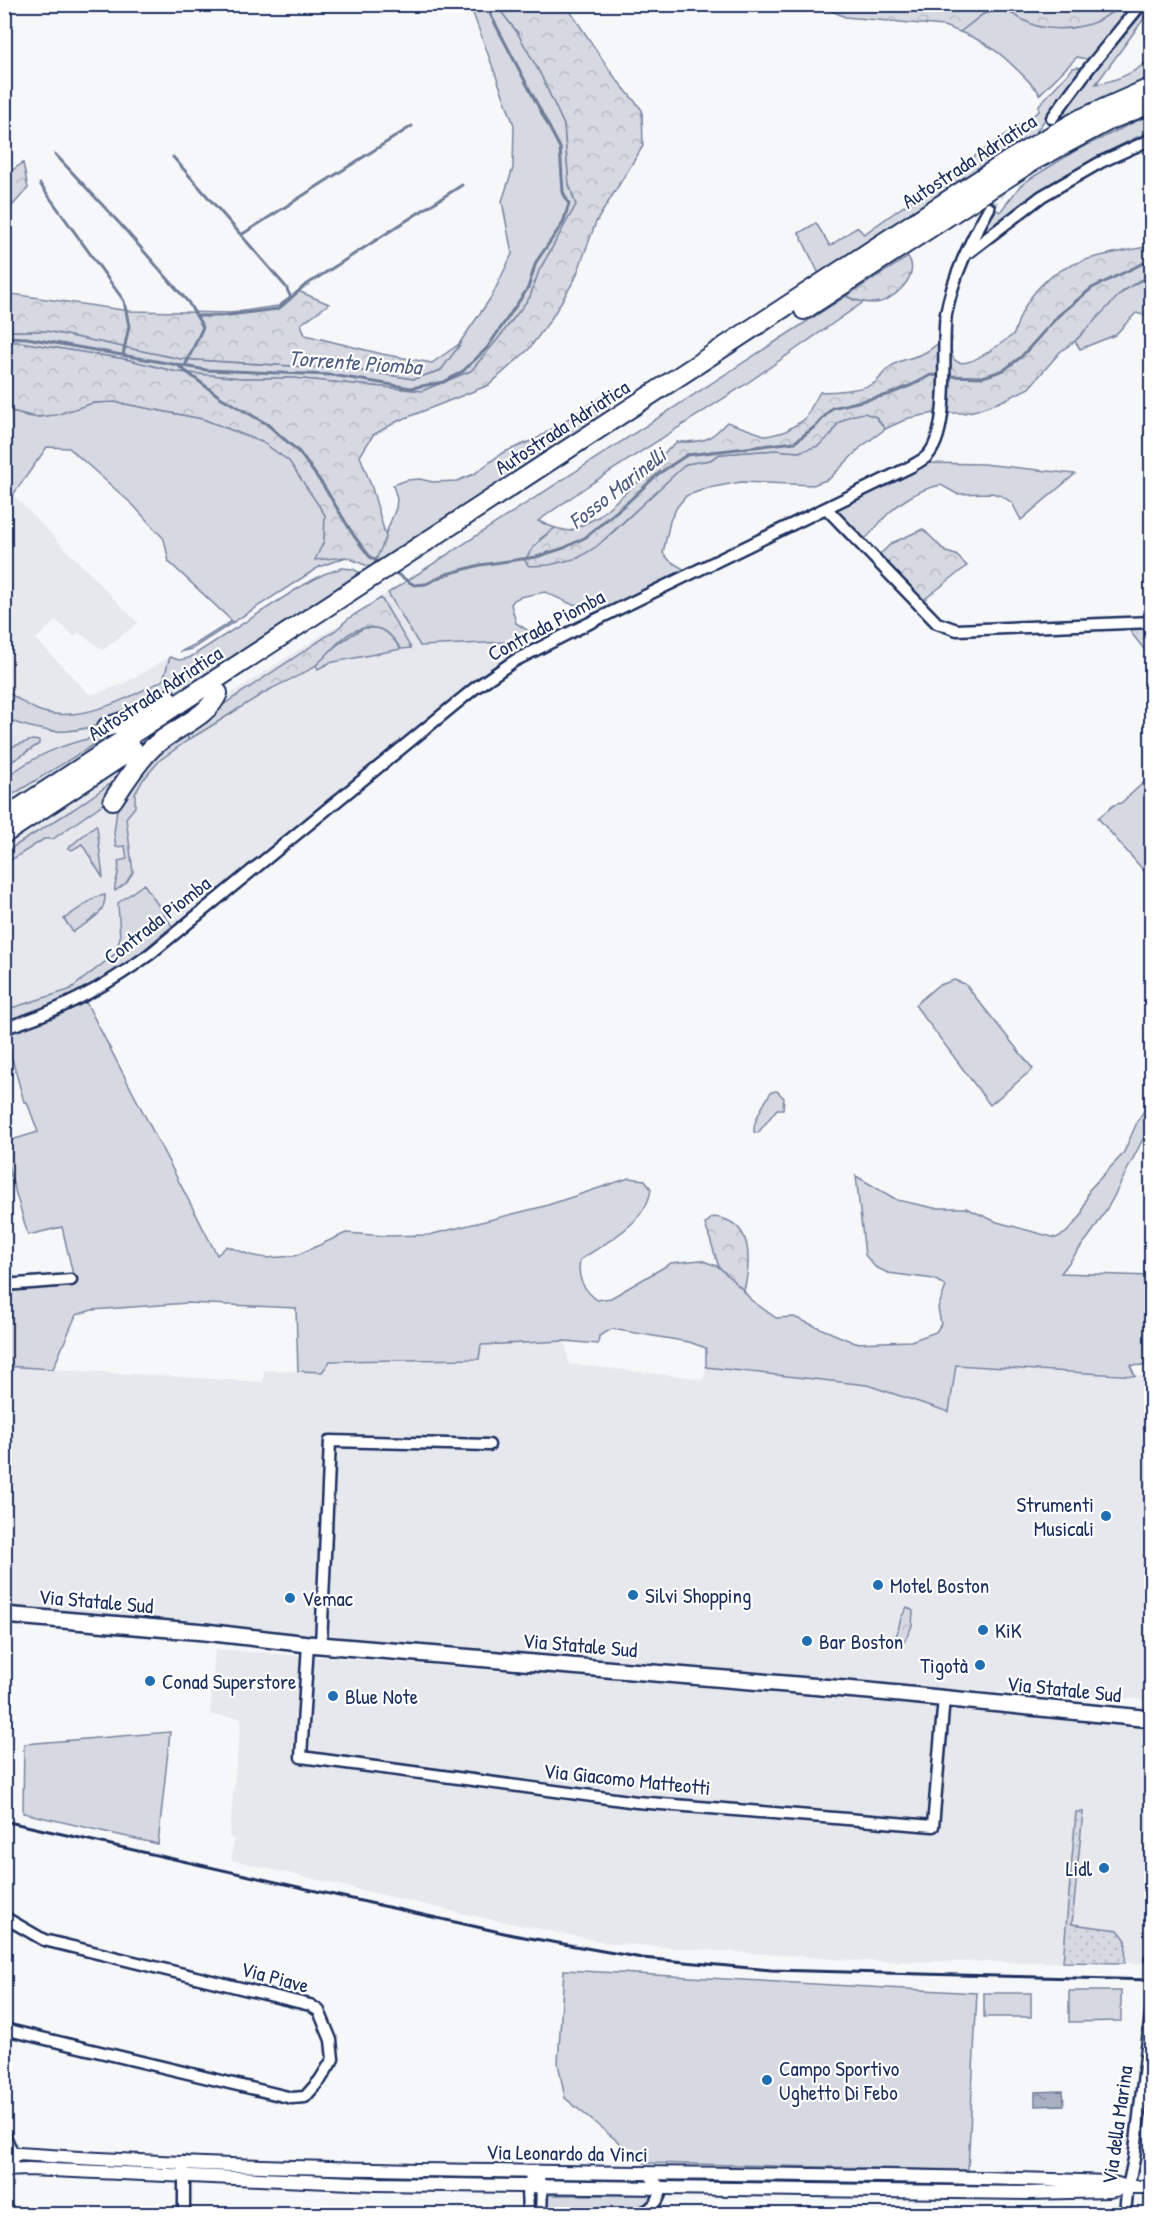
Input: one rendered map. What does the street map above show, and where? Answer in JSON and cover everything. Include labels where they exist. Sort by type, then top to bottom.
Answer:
[{"type":"highway","name":"Autostrada Adriatica","points":[[4,834],[351,606],[515,492],[1011,159],[1080,119],[1152,87]]},
{"type":"highway","name":"Autostrada Adriatica","points":[[4,818],[322,611],[515,492],[1033,161],[1108,121],[1152,103]]},
{"type":"highway","points":[[107,727],[163,702],[225,664],[244,662]]},
{"type":"highway","points":[[114,800],[147,753],[167,736],[213,705],[218,693]]},
{"type":"main road","name":"Via Statale Sud","points":[[4,1615],[944,1698],[1152,1719]]},
{"type":"street","points":[[1052,118],[1141,4]]},
{"type":"street","points":[[964,256],[1042,196],[1101,162],[1152,139]]},
{"type":"street","name":"Contrada Piomba","points":[[4,1028],[54,1011],[85,997],[120,976],[150,954],[475,688],[514,662],[689,573],[910,467],[927,456],[940,431],[946,315],[953,285],[964,256],[989,208]]},
{"type":"street","points":[[826,508],[911,598],[937,623],[947,627],[957,630],[1152,622]]},
{"type":"street","points":[[4,1269],[7,1285],[70,1280]]},
{"type":"street","points":[[314,1644],[330,1441],[489,1445]]},
{"type":"street","name":"Via Giacomo Matteotti","points":[[314,1644],[302,1757],[637,1802],[933,1826],[944,1698]]},
{"type":"street","name":"Via Piave","points":[[4,1917],[44,1940],[310,2004],[319,2011],[331,2040],[333,2059],[320,2080],[305,2097],[292,2098],[4,2029]]},
{"type":"street","name":"Via della Marina","points":[[1125,2214],[1128,2187],[1146,2104],[1152,2005]]},
{"type":"street","points":[[4,2134],[9,2155],[8,2169]]},
{"type":"street","name":"Via Leonardo da Vinci","points":[[9,2155],[426,2186],[1029,2193],[1109,2191],[1128,2187],[1152,2187]]},
{"type":"street","name":"Via Leonardo da Vinci","points":[[8,2169],[344,2169],[972,2177],[1110,2182],[1128,2187]]},
{"type":"street","points":[[183,2169],[184,2214]]},
{"type":"street","points":[[426,2186],[431,2176],[459,2176],[466,2171]]},
{"type":"street","points":[[528,2214],[527,2188],[534,2172],[540,2179],[540,2214]]},
{"type":"street","points":[[623,2188],[632,2183],[629,2173]]},
{"type":"street","points":[[642,2214],[656,2204],[661,2195],[661,2189],[648,2173]]},
{"type":"street","points":[[854,2192],[855,2176]]},
{"type":"shaded area","points":[[5,494],[13,495],[138,623],[103,650],[78,632],[75,637],[56,620],[36,639],[90,695],[123,684],[170,657],[154,710],[5,808]]},
{"type":"shaded area","points":[[388,593],[420,646],[507,642],[497,665],[141,952],[115,954],[69,990],[5,1010],[5,843],[143,750]]},
{"type":"shaded area","points":[[565,1341],[569,1364],[703,1379],[706,1367],[867,1385],[949,1412],[956,1365],[1151,1376],[1151,1700],[886,1686],[5,1606],[4,1366],[263,1382],[264,1370],[322,1372],[329,1361],[479,1359],[480,1345]]},
{"type":"shaded area","points":[[215,1649],[623,1680],[1151,1727],[1152,1947],[1149,1963],[862,1961],[610,1943],[470,1915],[231,1860],[234,1840],[229,1836],[241,1718],[210,1715]]},
{"type":"green space","points":[[470,5],[496,5],[517,32],[540,73],[564,125],[569,184],[576,205],[539,271],[530,297],[471,371],[422,391],[293,378],[241,378],[177,372],[125,359],[19,342],[5,342],[5,331],[47,331],[181,359],[357,370],[414,379],[441,370],[492,296],[512,254],[502,201],[513,168],[514,125]]},
{"type":"green space","points":[[496,5],[566,5],[613,75],[642,110],[643,146],[596,222],[575,279],[551,319],[529,349],[489,385],[398,421],[373,435],[360,456],[386,537],[372,568],[346,557],[315,560],[324,541],[325,515],[289,461],[262,442],[203,419],[115,402],[93,403],[56,415],[35,417],[5,407],[4,342],[19,342],[125,359],[177,372],[241,378],[293,378],[422,391],[471,371],[530,297],[539,271],[576,205],[569,184],[564,125],[540,73],[517,32]]},
{"type":"green space","points":[[819,5],[1118,5],[1093,23],[1062,29],[1036,26],[1003,9],[983,14],[960,32],[944,26],[845,17]]},
{"type":"green space","points":[[1118,5],[1137,5],[1091,60],[1077,57],[1039,95],[1038,91],[1003,56],[984,43],[960,32],[983,14],[1003,9],[1040,27],[1111,13]]},
{"type":"green space","points":[[1150,5],[1151,9],[1096,84],[1126,75],[1151,58],[1151,77],[1060,123],[1064,112],[1094,72]]},
{"type":"green space","points":[[1073,68],[1081,69],[1029,142],[820,276],[799,233],[816,223],[830,246],[857,227],[864,234],[1039,111],[1039,105]]},
{"type":"green space","points":[[1151,114],[1151,131],[1086,164],[1046,189],[987,232],[985,230],[990,218],[997,210],[1000,212],[1020,186],[1075,151]]},
{"type":"green space","points":[[23,163],[28,188],[5,214],[5,175]]},
{"type":"green space","points":[[1151,246],[1151,277],[1138,281],[1122,292],[1075,341],[1060,352],[1029,388],[977,410],[964,413],[935,413],[909,418],[885,429],[876,417],[864,413],[850,416],[838,423],[831,435],[818,446],[799,452],[775,450],[720,454],[710,460],[686,464],[596,547],[578,558],[549,565],[529,566],[525,561],[538,543],[555,528],[570,531],[598,517],[640,480],[655,461],[677,442],[705,440],[727,422],[767,436],[784,432],[804,420],[820,392],[849,390],[871,385],[890,367],[924,353],[947,339],[952,338],[952,353],[956,361],[964,363],[974,360],[1014,334],[1023,310],[1035,292],[1050,278],[1085,260]]},
{"type":"green space","points":[[908,257],[911,272],[908,279],[903,287],[889,298],[881,302],[870,303],[846,296]]},
{"type":"green space","points":[[1151,277],[1151,317],[1136,313],[1115,335],[1080,349],[1075,341],[1110,304],[1129,288]]},
{"type":"green space","points":[[298,291],[329,304],[301,324],[305,335],[382,354],[432,363],[462,342],[441,370],[414,379],[357,370],[181,359],[47,331],[5,331],[5,293],[130,311],[230,313],[278,306]]},
{"type":"green space","points":[[846,296],[854,300],[865,301],[743,386],[589,485],[538,521],[555,528],[540,539],[578,558],[609,536],[685,464],[710,460],[720,454],[775,450],[799,452],[831,435],[838,423],[850,416],[864,412],[876,417],[885,429],[861,447],[829,479],[813,485],[741,482],[708,488],[686,496],[670,521],[663,553],[670,561],[685,570],[594,616],[590,608],[585,605],[571,604],[545,592],[514,600],[511,604],[516,623],[538,637],[507,642],[420,646],[388,593]]},
{"type":"green space","points":[[613,390],[606,417],[372,568],[396,508],[397,499],[393,485],[407,480],[420,479],[433,482],[457,481],[474,474],[502,453],[538,438]]},
{"type":"green space","points":[[115,402],[203,419],[262,442],[289,460],[325,515],[324,541],[346,557],[319,567],[192,649],[180,652],[232,621],[169,562],[164,539],[133,505],[69,448],[47,447],[13,495],[5,494],[4,407],[23,415],[41,417],[87,405]]},
{"type":"green space","points":[[925,463],[983,464],[1075,474],[1021,520],[1012,503],[1002,496],[992,493],[957,494],[941,485],[921,491],[901,503],[864,540],[833,510]]},
{"type":"green space","points":[[923,529],[946,552],[956,555],[967,566],[921,602],[879,555],[892,543]]},
{"type":"green space","points":[[342,568],[353,569],[366,576],[208,673],[137,711],[89,728],[67,731],[43,730],[5,719],[4,690],[40,711],[55,714],[88,712],[120,701],[163,680],[170,657],[179,660],[189,658],[300,587],[324,574]]},
{"type":"green space","points":[[381,598],[411,648],[401,649],[390,635],[381,629],[370,627],[357,630],[344,638],[311,669],[271,689],[188,740],[188,728]]},
{"type":"green space","points":[[1151,624],[1151,658],[1125,625]]},
{"type":"green space","points":[[364,628],[380,628],[387,631],[401,649],[329,663],[318,669],[316,665],[333,649]]},
{"type":"green space","points":[[188,728],[188,740],[160,760],[143,780],[135,794],[135,807],[126,818],[133,872],[126,883],[115,891],[119,871],[118,861],[127,859],[125,846],[116,847],[114,833],[117,809],[139,768]]},
{"type":"green space","points":[[111,734],[12,795],[7,788],[10,774],[34,759],[69,744]]},
{"type":"green space","points":[[32,740],[39,741],[39,744],[5,766],[5,749]]},
{"type":"green space","points":[[131,769],[114,796],[53,839],[44,839],[5,864],[5,852],[74,809]]},
{"type":"green space","points":[[1151,776],[1151,879],[1098,818],[1114,805],[1121,803]]},
{"type":"green space","points":[[96,825],[103,878],[82,844],[72,850],[68,848]]},
{"type":"green space","points":[[144,884],[172,926],[134,958],[86,991],[5,1023],[5,1010],[69,990],[115,954],[120,938],[118,903]]},
{"type":"green space","points":[[105,895],[99,913],[73,932],[64,919],[96,897]]},
{"type":"green space","points":[[954,980],[965,984],[1033,1069],[990,1105],[915,1005],[937,986]]},
{"type":"green space","points":[[86,1002],[217,1255],[227,1246],[250,1255],[266,1258],[295,1256],[346,1233],[386,1236],[429,1235],[545,1206],[629,1178],[645,1180],[651,1189],[648,1201],[634,1222],[613,1239],[580,1260],[579,1272],[582,1282],[597,1300],[611,1298],[671,1263],[701,1260],[719,1267],[739,1285],[751,1300],[776,1318],[794,1317],[855,1343],[911,1341],[936,1332],[941,1324],[938,1308],[946,1286],[934,1279],[888,1273],[875,1267],[865,1255],[856,1176],[897,1200],[934,1208],[966,1208],[997,1222],[1056,1238],[1066,1233],[1081,1216],[1089,1190],[1123,1154],[1138,1120],[1151,1100],[1151,1118],[1147,1131],[1111,1202],[1093,1231],[1061,1273],[1151,1276],[1151,1366],[1130,1365],[1135,1376],[956,1365],[949,1412],[867,1385],[706,1367],[706,1348],[689,1342],[612,1329],[599,1336],[598,1344],[565,1341],[481,1345],[479,1359],[330,1361],[322,1372],[298,1371],[296,1308],[187,1303],[92,1310],[76,1315],[53,1369],[5,1366],[4,1289],[75,1283],[62,1227],[28,1235],[5,1156],[5,1142],[38,1132],[27,1102],[24,1102],[5,1033],[60,1014]]},
{"type":"green space","points":[[777,1091],[784,1098],[783,1109],[777,1109],[758,1133],[754,1132],[755,1122],[763,1106],[771,1092]]},
{"type":"green space","points":[[713,1217],[726,1220],[743,1234],[748,1255],[744,1291],[719,1267],[705,1224]]},
{"type":"green space","points":[[907,1607],[913,1611],[912,1626],[904,1642],[899,1642],[896,1638],[901,1618]]},
{"type":"green space","points":[[170,1732],[158,1844],[23,1813],[24,1744]]},
{"type":"green space","points":[[1076,1812],[1083,1812],[1072,1924],[1118,1930],[1126,1940],[1125,1963],[1063,1962]]},
{"type":"green space","name":"Campo Sportivo Ughetto Di Febo","points":[[564,1970],[977,1993],[968,2170],[644,2163],[565,2098],[558,2063]]},
{"type":"green space","points":[[1069,1991],[1121,1991],[1121,2021],[1069,2022]]},
{"type":"green space","points":[[984,1993],[1031,1993],[1031,2017],[984,2017]]},
{"type":"green space","points":[[544,2195],[655,2195],[646,2203],[623,2214],[543,2214]]},
{"type":"water","points":[[1063,2091],[1064,2105],[1035,2106],[1035,2092]]},
{"type":"waterway","name":"Torrente Piomba","points":[[4,337],[27,338],[206,370],[332,375],[411,388],[444,382],[463,371],[487,348],[528,288],[536,262],[563,223],[569,204],[563,192],[560,148],[485,4]]},
{"type":"waterway","points":[[196,316],[221,316],[278,309],[291,298],[286,287],[241,235],[412,126]]},
{"type":"waterway","points":[[55,154],[188,302],[203,327],[185,366]]},
{"type":"waterway","points":[[173,157],[241,235]]},
{"type":"waterway","points":[[40,184],[124,301],[129,326],[123,355]]},
{"type":"waterway","points":[[291,298],[303,287],[462,185]]},
{"type":"waterway","name":"Fosso Marinelli","points":[[948,376],[983,377],[1004,370],[1021,357],[1058,316],[1092,288],[1152,259]]},
{"type":"waterway","name":"Fosso Marinelli","points":[[176,364],[220,397],[267,424],[299,452],[323,485],[354,536],[370,557],[380,563]]},
{"type":"waterway","name":"Fosso Marinelli","points":[[394,572],[414,585],[426,584],[447,574],[480,565],[536,557],[564,548],[586,537],[658,474],[687,455],[795,442],[817,425],[832,408],[887,395],[931,375],[941,376]]},
{"type":"tunnel","points":[[989,208],[1006,184]]},
{"type":"railway","points":[[4,1821],[513,1935],[642,1958],[771,1970],[1152,1980]]},
{"type":"place","name":"Strumenti Musicali","points":[[1106,1516]]},
{"type":"place","name":"Motel Boston","points":[[878,1585]]},
{"type":"place","name":"Silvi Shopping","points":[[633,1595]]},
{"type":"place","name":"Vemac","points":[[290,1598]]},
{"type":"place","name":"KiK","points":[[983,1630]]},
{"type":"place","name":"Bar Boston","points":[[807,1641]]},
{"type":"place","name":"Tigotà","points":[[980,1665]]},
{"type":"place","name":"Conad Superstore","points":[[150,1681]]},
{"type":"place","name":"Blue Note","points":[[333,1696]]},
{"type":"place","name":"Lidl","points":[[1104,1868]]},
{"type":"place","name":"Campo Sportivo Ughetto Di Febo","points":[[767,2080]]}]
